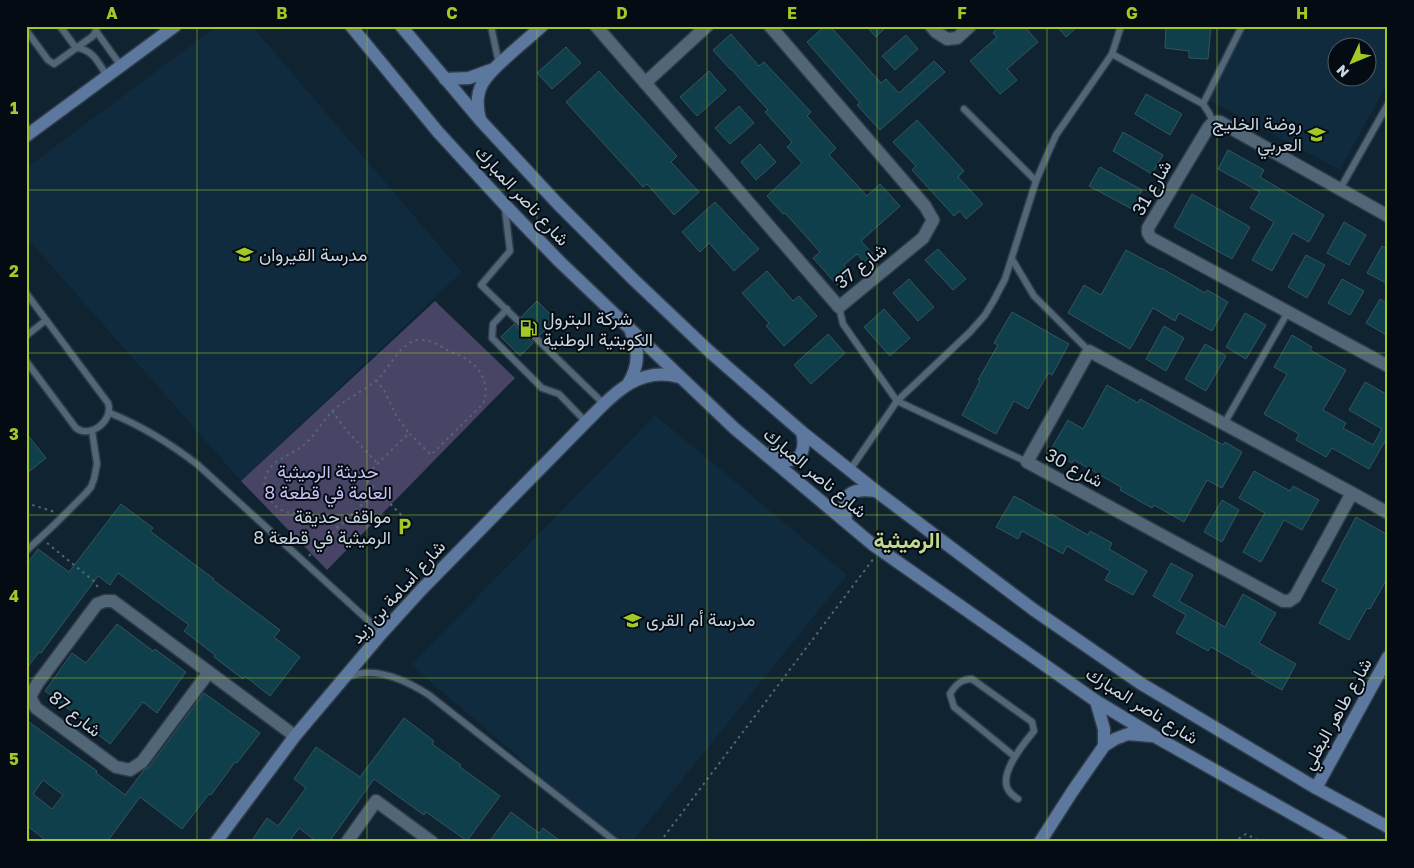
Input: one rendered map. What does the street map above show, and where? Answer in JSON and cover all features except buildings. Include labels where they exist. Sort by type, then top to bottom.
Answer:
[{"type":"street","points":[[26,136],[175,26]]},
{"type":"street","name":"شارع ناصر المبارك","points":[[351,26],[438,132],[559,261],[734,428],[880,549],[1096,701],[1154,736],[1342,842]]},
{"type":"street","name":"شارع ناصر المبارك","points":[[400,26],[480,120],[634,280],[710,352],[802,432],[1034,610],[1140,683],[1316,788],[1388,827]]},
{"type":"street","points":[[480,120],[477,102],[481,85],[495,67],[542,26]]},
{"type":"street","name":"شارع 37","points":[[596,26],[839,307],[923,238],[933,220],[924,206],[770,26]]},
{"type":"street","points":[[645,83],[707,26]]},
{"type":"street","points":[[931,26],[936,32],[947,39],[957,38],[970,26]]},
{"type":"street","points":[[445,79],[469,78],[495,67]]},
{"type":"street","points":[[1213,122],[1220,122],[1388,216]]},
{"type":"street","name":"شارع 31","points":[[1213,122],[1148,228],[1151,238],[1388,366]]},
{"type":"street","points":[[628,384],[635,369],[637,352],[636,343],[629,328]]},
{"type":"street","points":[[1089,351],[1388,513]]},
{"type":"street","name":"شارع 30","points":[[1089,351],[1027,462],[1283,601],[1289,601],[1295,597],[1352,493]]},
{"type":"street","name":"شارع أسامة بن زيد","points":[[216,842],[295,736],[382,632],[428,582],[586,422],[628,384],[641,377],[664,374],[680,377]]},
{"type":"street","points":[[734,428],[746,430],[780,458],[789,461],[795,459],[803,452],[805,442],[802,432]]},
{"type":"street","points":[[846,520],[844,504],[846,498],[856,491],[863,489],[876,490]]},
{"type":"street","points":[[105,601],[113,601],[295,736]]},
{"type":"street","name":"شارع 87","points":[[105,601],[98,604],[30,697],[36,708],[116,767],[130,770],[142,762],[208,672]]},
{"type":"street","name":"شارع طاهر البغلي","points":[[1316,788],[1388,657]]},
{"type":"street","points":[[1096,701],[1104,729],[1104,746]]},
{"type":"street","points":[[1040,842],[1104,746],[1128,734],[1154,736]]},
{"type":"street","points":[[347,842],[376,801],[432,842]]},
{"type":"lane","points":[[60,26],[76,48],[85,49],[92,54],[108,76]]},
{"type":"lane","points":[[491,26],[495,67]]},
{"type":"lane","points":[[850,470],[897,401],[978,324],[994,300],[1005,279],[1036,181],[1056,135],[1112,54],[1120,26]]},
{"type":"lane","points":[[1203,104],[1242,26]]},
{"type":"lane","points":[[26,30],[48,60],[52,63],[57,63],[93,36],[96,29]]},
{"type":"lane","points":[[96,29],[121,66]]},
{"type":"lane","points":[[1112,54],[1203,104],[1213,122]]},
{"type":"lane","points":[[1340,189],[1388,104]]},
{"type":"lane","points":[[964,109],[1036,181]]},
{"type":"lane","points":[[505,205],[510,251],[481,285],[604,404]]},
{"type":"lane","points":[[1012,259],[1034,296],[1089,351]]},
{"type":"lane","points":[[26,293],[108,403],[110,413],[106,420],[92,430],[84,432],[76,428],[26,361]]},
{"type":"lane","points":[[839,307],[843,324],[897,401],[1027,462]]},
{"type":"lane","points":[[507,309],[493,324],[492,338],[542,388],[559,394],[586,422]]},
{"type":"lane","points":[[1224,424],[1288,312]]},
{"type":"lane","points":[[26,336],[46,320]]},
{"type":"lane","points":[[110,413],[147,430],[182,452],[382,632]]},
{"type":"lane","points":[[26,551],[86,493],[94,479],[97,464],[92,430]]},
{"type":"lane","points":[[342,680],[354,675],[369,674],[396,678],[418,688],[616,842]]},
{"type":"lane","points":[[1014,756],[954,707],[950,694],[953,688],[965,679],[972,679],[1032,722],[1034,731],[1014,756],[1006,780],[1008,790],[1018,799]]},
{"type":"path","points":[[338,527],[303,512],[286,512],[276,507],[264,488],[268,470],[276,462],[306,443],[332,411],[365,390],[376,380],[403,347],[420,339],[431,341],[470,362],[484,380],[486,398],[483,404],[431,455],[409,433],[397,417],[384,390],[376,380]]},
{"type":"path","points":[[332,411],[347,431],[378,464]]},
{"type":"path","points":[[409,433],[364,477],[410,524]]},
{"type":"path","points":[[303,562],[377,490]]},
{"type":"path","points":[[26,503],[63,515]]},
{"type":"path","points":[[41,537],[95,582],[105,601]]},
{"type":"path","points":[[660,842],[880,549]]},
{"type":"path","points":[[1233,842],[1246,834],[1261,842]]},
{"type":"shaded area","name":"مدرسة القيروان","points":[[217,26],[252,26],[462,272],[241,481],[26,237],[26,168]]},
{"type":"shaded area","name":"روضة الخليج العربي","points":[[1243,26],[1388,26],[1388,82],[1340,170],[1205,98]]},
{"type":"shaded area","name":"مدرسة أم القرى","points":[[655,415],[847,575],[632,842],[617,842],[411,665]]},
{"type":"green space","name":"حديثة الرميثية العامة في قطعة 8","points":[[435,301],[515,378],[327,570],[241,481]]},
{"type":"place","name":"روضة الخليج العربي","points":[[1316,134]]},
{"type":"place","name":"مدرسة القيروان","points":[[245,255]]},
{"type":"place","name":"شركة البترول الكويتية الوطنية","points":[[529,329]]},
{"type":"place","name":"مواقف حديقة الرميثية في قطعة 8","points":[[405,527]]},
{"type":"place","name":"مدرسة أم القرى","points":[[632,620]]},
{"type":"district","name":"الرميثية","points":[[907,540]]}]
